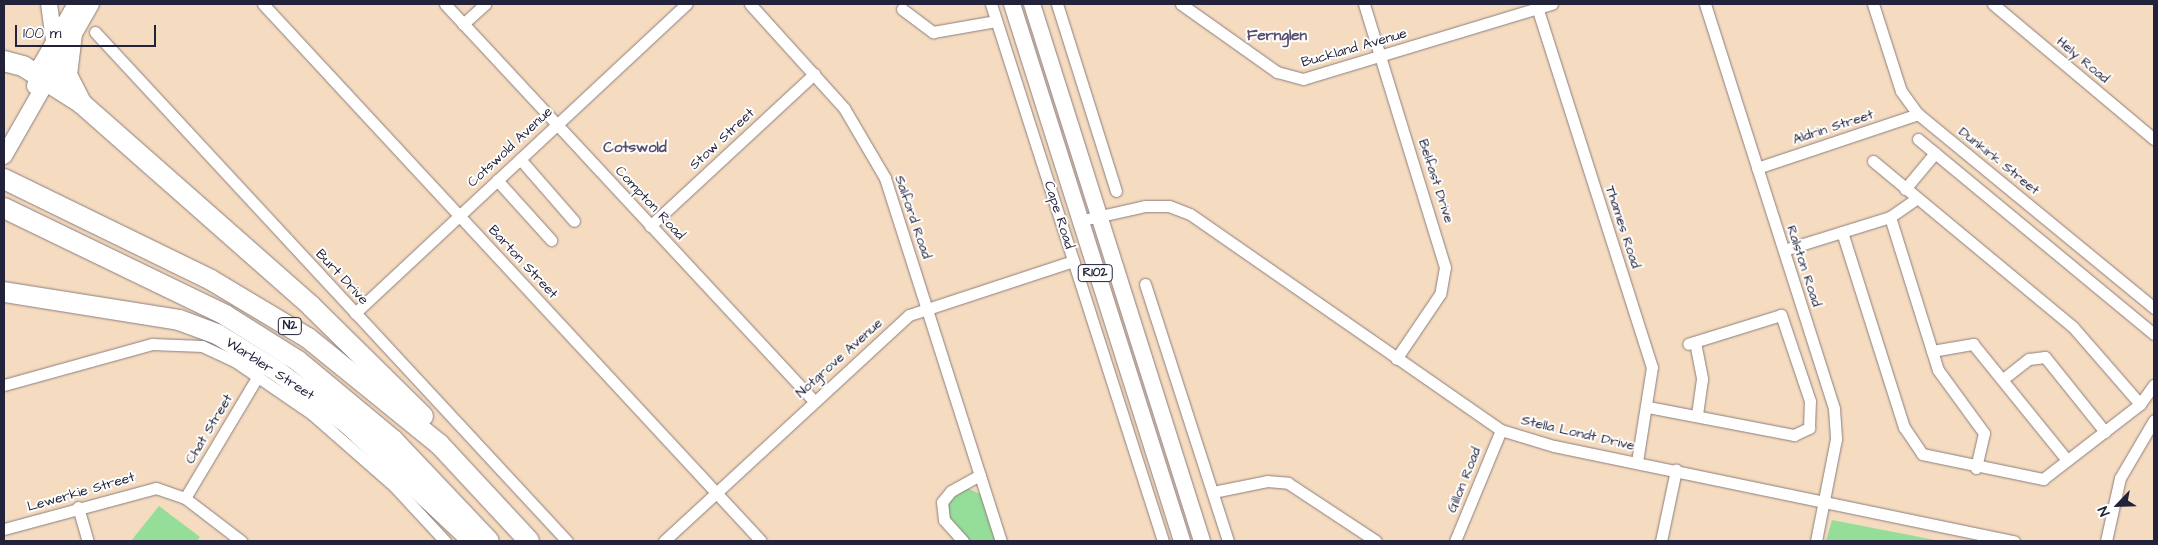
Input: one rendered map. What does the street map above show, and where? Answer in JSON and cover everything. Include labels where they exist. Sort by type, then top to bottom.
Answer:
[{"type":"highway","points":[[63,37],[67,74],[81,103]]},
{"type":"highway","points":[[4,61],[23,66],[39,86],[81,103],[399,390],[453,449],[459,464]]},
{"type":"highway","name":"N2","points":[[4,179],[211,280],[276,317],[353,371],[459,464],[529,541]]},
{"type":"highway","name":"N2","points":[[4,208],[225,315],[298,361],[406,452],[489,541]]},
{"type":"highway","points":[[4,292],[179,320],[217,334],[277,371],[348,424],[473,541]]},
{"type":"main road","points":[[49,4],[63,37]]},
{"type":"main road","points":[[4,156],[63,37],[76,4]]},
{"type":"main road","points":[[63,37],[91,4]]},
{"type":"main road","name":"Cape Road","points":[[1012,4],[1078,221],[1182,541]]},
{"type":"main road","name":"R102","points":[[1032,4],[1202,541]]},
{"type":"street","name":"Barton Street","points":[[262,4],[761,541]]},
{"type":"street","name":"Compton Road","points":[[445,4],[814,401]]},
{"type":"street","points":[[463,24],[485,4]]},
{"type":"street","name":"Cotswold Avenue","points":[[355,313],[686,4]]},
{"type":"street","name":"Salford Road","points":[[750,4],[844,108],[877,163],[927,306],[1001,541]]},
{"type":"street","name":"Cape Road","points":[[991,4],[1163,541]]},
{"type":"street","points":[[1057,4],[1116,192]]},
{"type":"street","name":"Buckland Avenue","points":[[1181,4],[1286,76],[1314,78],[1537,6],[1552,4]]},
{"type":"street","name":"Belfast Drive","points":[[1364,4],[1445,267],[1440,294],[1396,359]]},
{"type":"street","name":"Ralston Road","points":[[1705,4],[1834,409],[1836,439],[1816,541]]},
{"type":"street","name":"Dunkirk Street","points":[[1873,4],[1901,92],[1918,114],[2154,308]]},
{"type":"street","name":"Hely Road","points":[[1993,4],[2154,139]]},
{"type":"street","name":"Thames Road","points":[[1537,6],[1652,367],[1648,407],[1637,462]]},
{"type":"street","points":[[902,9],[933,32],[996,21]]},
{"type":"street","name":"Burt Drive","points":[[95,32],[567,541]]},
{"type":"street","name":"Stow Street","points":[[650,226],[814,74]]},
{"type":"street","name":"Aldrin Street","points":[[1757,168],[1918,114]]},
{"type":"street","points":[[1918,139],[2154,334]]},
{"type":"street","points":[[1905,189],[1935,153]]},
{"type":"street","points":[[520,159],[574,221]]},
{"type":"street","points":[[1873,161],[1916,199],[2082,336],[2140,404]]},
{"type":"street","points":[[497,180],[551,240]]},
{"type":"street","points":[[1784,250],[1890,217],[1916,199]]},
{"type":"street","name":"Stella Londt Drive","points":[[1078,221],[1145,206],[1182,209],[1501,430],[1637,462],[2014,541]]},
{"type":"street","points":[[1890,217],[1941,376],[1984,433],[1976,468]]},
{"type":"street","points":[[1842,232],[1912,445],[1929,458],[2038,480],[2068,460],[2140,404],[2154,385]]},
{"type":"street","name":"Notgrove Avenue","points":[[664,541],[909,315],[927,306],[1073,261]]},
{"type":"street","points":[[1145,284],[1228,541]]},
{"type":"street","points":[[1648,407],[1794,435],[1809,428],[1812,415],[1781,315],[1692,343],[1702,379],[1697,416]]},
{"type":"street","name":"Warbler Street","points":[[4,386],[138,348],[176,342],[213,350],[258,376],[346,442],[445,541]]},
{"type":"street","points":[[1932,351],[1968,342],[2002,378],[2068,460]]},
{"type":"street","points":[[2002,378],[2029,359],[2045,357],[2105,432]]},
{"type":"street","name":"Chat Street","points":[[185,498],[258,376]]},
{"type":"street","points":[[2106,541],[2120,478],[2153,425]]},
{"type":"street","name":"Gillon Road","points":[[1455,541],[1501,430]]},
{"type":"street","points":[[1661,541],[1676,470]]},
{"type":"street","points":[[963,541],[944,520],[942,502],[951,491],[980,476]]},
{"type":"street","points":[[1213,492],[1266,480],[1288,483],[1376,541]]},
{"type":"street","name":"Lewerkie Street","points":[[4,530],[148,488],[185,498],[241,541]]},
{"type":"street","points":[[78,508],[88,541]]},
{"type":"green space","points":[[967,488],[980,494],[996,541],[970,541],[949,519],[947,503]]},
{"type":"green space","points":[[159,506],[200,537],[197,541],[131,541]]},
{"type":"green space","points":[[1832,520],[1940,541],[1826,541]]},
{"type":"district","name":"Fernglen","points":[[1277,36]]},
{"type":"district","name":"Cotswold","points":[[635,148]]}]
